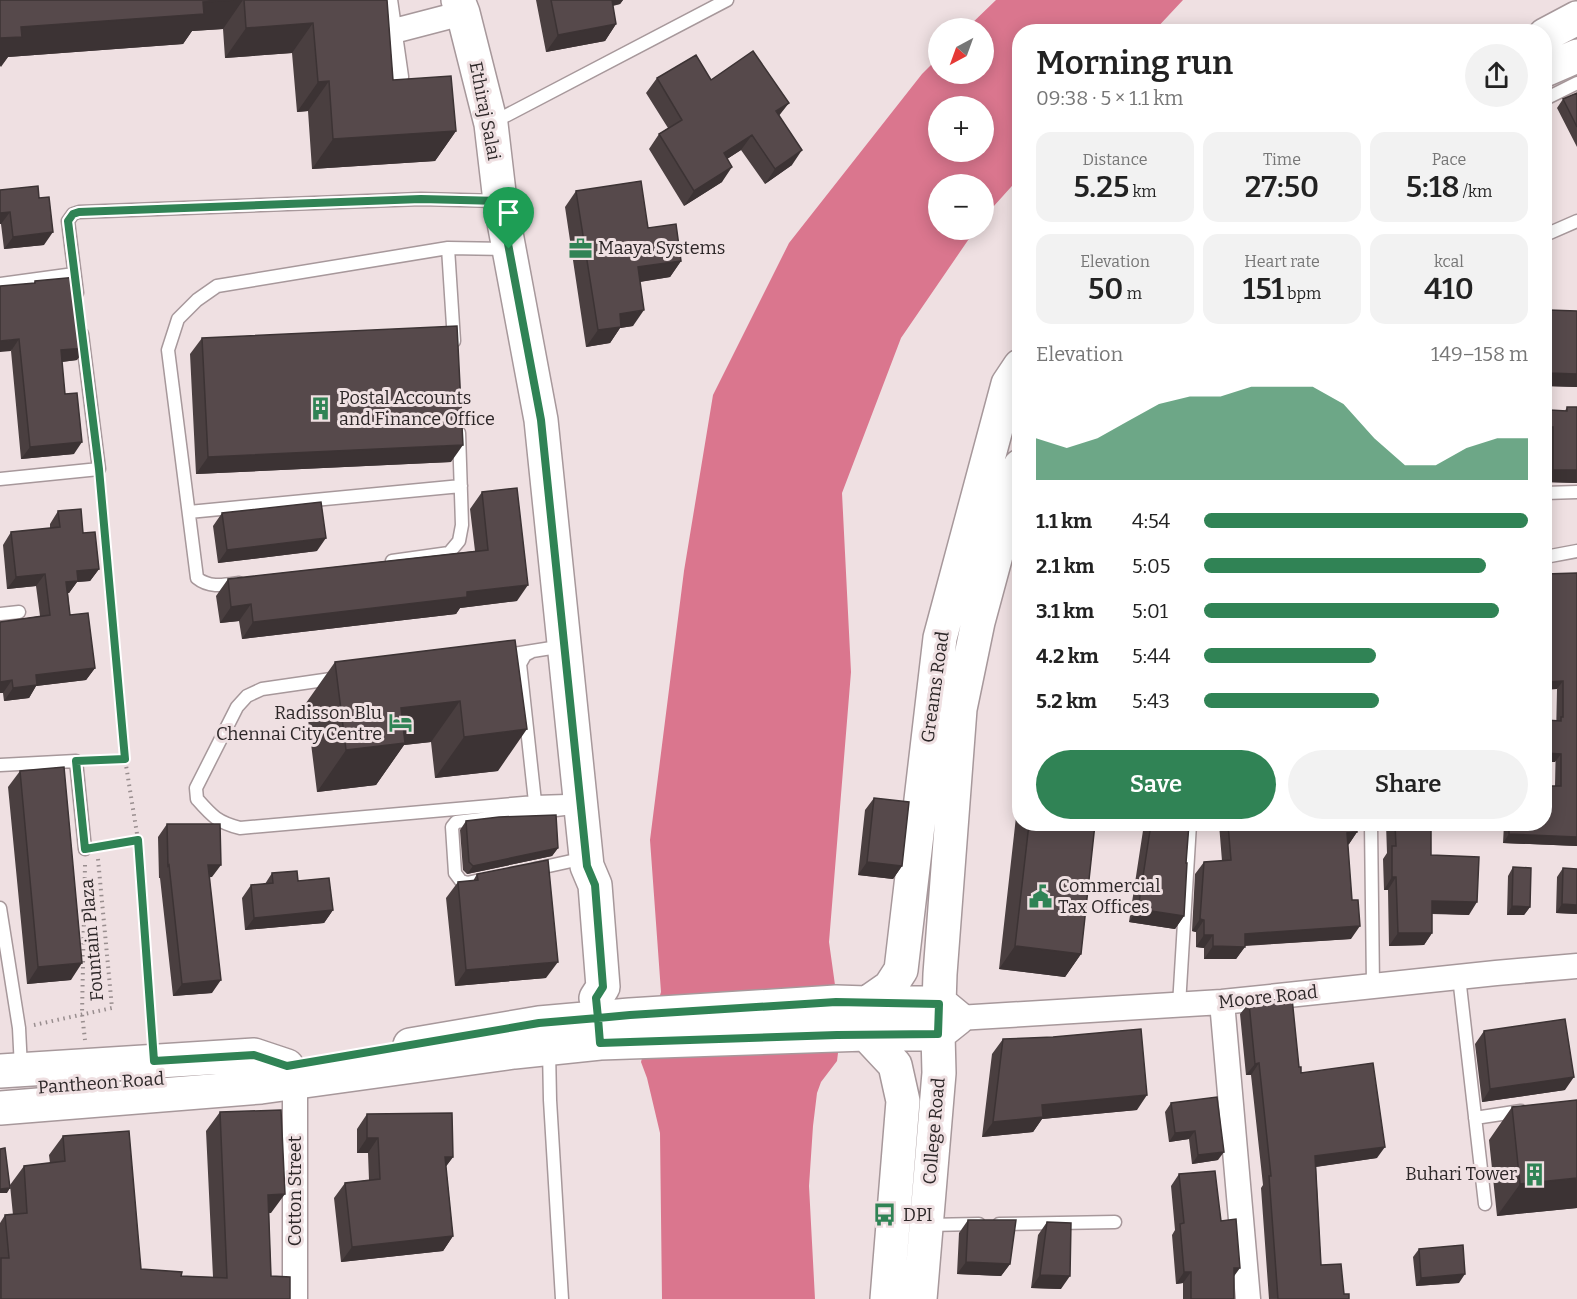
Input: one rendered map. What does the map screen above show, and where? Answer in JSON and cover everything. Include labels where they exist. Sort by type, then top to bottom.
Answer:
[{"type":"main road","name":"Ethiraj Salai","points":[[460,7],[491,124],[500,201],[541,420],[580,803],[587,862],[595,885],[603,987],[611,1023]]},
{"type":"main road","points":[[1552,31],[1577,18]]},
{"type":"main road","points":[[1552,67],[1577,56]]},
{"type":"main road","name":"Greams Road","points":[[851,1019],[890,987],[901,970],[940,638],[1008,384],[1012,378]]},
{"type":"main road","name":"Greams Road","points":[[945,1018],[941,963],[960,709],[978,622],[1012,496]]},
{"type":"main road","name":"Ethiraj Salai","points":[[587,862],[580,884],[589,986],[611,1023]]},
{"type":"main road","points":[[544,1035],[558,1011],[568,1001],[587,967]]},
{"type":"main road","name":"Pantheon Road","points":[[7,1077],[129,1083],[279,1078],[611,1023],[945,1018]]},
{"type":"main road","name":"College Road","points":[[920,1299],[945,1018]]},
{"type":"main road","name":"College Road","points":[[851,1019],[895,1065],[903,1101],[887,1299]]},
{"type":"main road","points":[[7,1077],[154,1061],[254,1055],[279,1078]]},
{"type":"main road","points":[[0,1108],[279,1078]]},
{"type":"main road","points":[[0,1122],[271,1099],[279,1078]]},
{"type":"street","points":[[385,0],[396,77]]},
{"type":"street","points":[[390,32],[460,7]]},
{"type":"street","name":"Moore Road","points":[[945,1018],[1222,1002],[1577,966]]},
{"type":"street","points":[[1222,1002],[1248,1299]]},
{"type":"street","name":"Cotton Street","points":[[279,1078],[295,1299]]},
{"type":"lane","points":[[491,124],[727,0]]},
{"type":"lane","points":[[1552,96],[1577,83]]},
{"type":"lane","points":[[0,479],[99,469],[68,221],[73,214],[421,199],[500,201]]},
{"type":"lane","points":[[1552,232],[1577,221]]},
{"type":"lane","points":[[256,581],[222,586],[204,584],[197,578],[168,350],[178,319],[196,300],[217,286],[448,248],[509,249]]},
{"type":"lane","points":[[448,248],[455,355]]},
{"type":"lane","points":[[0,284],[74,274]]},
{"type":"lane","points":[[381,563],[449,553],[459,541],[462,525],[458,415]]},
{"type":"lane","points":[[189,512],[461,486]]},
{"type":"lane","points":[[1552,493],[1577,492]]},
{"type":"lane","points":[[1552,556],[1577,551]]},
{"type":"lane","points":[[0,615],[19,612]]},
{"type":"lane","points":[[484,659],[564,646]]},
{"type":"lane","points":[[531,652],[525,655],[520,664],[535,802]]},
{"type":"lane","points":[[356,676],[262,689],[247,696],[237,707],[196,788],[196,799],[222,823],[240,828],[535,802],[580,803]]},
{"type":"lane","points":[[0,765],[76,761],[91,848]]},
{"type":"lane","points":[[489,879],[467,883],[461,881],[455,873],[452,827],[456,822],[580,803]]},
{"type":"lane","points":[[1179,1005],[1190,831]]},
{"type":"lane","points":[[1371,831],[1373,986]]},
{"type":"lane","points":[[521,872],[587,862]]},
{"type":"lane","points":[[0,908],[19,1028],[7,1077]]},
{"type":"lane","points":[[1459,977],[1485,1204]]},
{"type":"lane","points":[[544,1035],[550,1100],[561,1299]]},
{"type":"lane","points":[[1475,1118],[1532,1110]]},
{"type":"lane","points":[[926,1225],[1115,1222]]},
{"type":"path","points":[[99,469],[125,759],[138,840],[154,1061]]},
{"type":"path","points":[[76,761],[125,759]]},
{"type":"path","points":[[82,1014],[91,848],[138,840]]},
{"type":"path","name":"Fountain Plaza","points":[[19,1028],[112,1008],[91,848]]},
{"type":"shaded area","points":[[996,0],[1183,0],[1161,24],[1012,24],[1012,186],[994,206],[994,174],[928,174],[928,240],[968,240],[901,338],[842,493],[851,672],[829,942],[835,985],[838,1053],[837,1061],[821,1082],[817,1093],[809,1186],[815,1299],[662,1299],[660,1133],[641,1062],[661,992],[650,840],[684,571],[713,395],[789,243],[928,68],[928,84],[994,84],[994,18],[977,18]]},
{"type":"building","points":[[0,0],[234,0],[203,2],[204,14],[21,27],[22,37],[0,38]]},
{"type":"building","points":[[244,0],[387,0],[393,80],[451,76],[456,131],[333,139],[329,81],[318,82],[313,23],[246,28]]},
{"type":"building","points":[[551,0],[612,0],[616,24],[558,35]]},
{"type":"building","points":[[753,51],[789,103],[776,111],[802,150],[775,169],[752,135],[724,153],[732,167],[694,191],[659,134],[682,120],[657,78],[696,55],[711,80]]},
{"type":"building","points":[[1577,93],[1577,127],[1563,99]]},
{"type":"building","points":[[641,181],[648,228],[676,224],[681,261],[638,267],[644,310],[620,314],[621,327],[598,330],[576,191]]},
{"type":"building","points":[[38,186],[39,198],[49,197],[53,232],[13,237],[10,212],[0,213],[0,190]]},
{"type":"building","points":[[77,277],[86,348],[61,350],[65,394],[77,393],[82,442],[30,447],[19,339],[0,341],[0,286]]},
{"type":"building","points":[[1552,310],[1577,311],[1577,374],[1552,373]]},
{"type":"building","name":"Postal Accounts and Finance Office","points":[[457,326],[463,445],[208,457],[202,338]]},
{"type":"building","points":[[1567,407],[1577,407],[1577,470],[1553,470],[1552,410],[1567,411]]},
{"type":"building","points":[[517,488],[528,585],[467,592],[467,597],[253,622],[251,604],[231,607],[228,579],[488,550],[482,492]]},
{"type":"building","points":[[321,502],[326,538],[227,550],[222,513]]},
{"type":"building","points":[[81,509],[83,533],[95,532],[99,569],[77,571],[78,581],[66,582],[70,615],[88,613],[95,668],[36,675],[37,685],[13,688],[12,680],[0,682],[0,622],[50,615],[45,574],[16,577],[11,532],[60,527],[58,511]]},
{"type":"building","points":[[1577,573],[1577,837],[1509,834],[1509,831],[1552,831],[1552,786],[1561,786],[1561,754],[1552,753],[1552,720],[1561,721],[1563,717],[1563,681],[1552,682],[1552,574]]},
{"type":"building","points":[[515,640],[527,729],[464,737],[460,701],[401,708],[405,743],[346,750],[335,662]]},
{"type":"building","points":[[64,767],[82,963],[38,967],[20,771]]},
{"type":"building","points":[[874,798],[909,802],[902,866],[867,862]]},
{"type":"building","points":[[556,815],[558,848],[473,866],[469,862],[466,821]]},
{"type":"building","points":[[167,824],[220,824],[221,865],[208,865],[221,980],[182,984],[168,866]]},
{"type":"building","name":"Commercial Tax Offices","points":[[1028,831],[1094,831],[1081,954],[1015,946]]},
{"type":"building","points":[[1150,831],[1188,831],[1184,916],[1138,909]]},
{"type":"building","points":[[1229,831],[1357,831],[1347,833],[1352,900],[1358,900],[1360,926],[1245,934],[1245,947],[1213,946],[1213,935],[1204,935],[1204,920],[1200,919],[1204,862],[1231,860]]},
{"type":"building","points":[[1395,831],[1431,831],[1431,855],[1479,857],[1477,902],[1432,901],[1432,933],[1398,933],[1396,877],[1392,877],[1392,846],[1396,846]]},
{"type":"building","points":[[548,860],[558,962],[466,970],[458,882],[478,880],[477,874]]},
{"type":"building","points":[[1513,867],[1531,868],[1530,907],[1512,906]]},
{"type":"building","points":[[1563,868],[1577,869],[1577,905],[1562,904]]},
{"type":"building","points":[[297,871],[298,881],[329,878],[333,910],[254,918],[251,885],[273,883],[272,873]]},
{"type":"building","points":[[1292,998],[1301,1073],[1373,1063],[1385,1147],[1315,1156],[1321,1265],[1341,1264],[1344,1294],[1349,1294],[1349,1299],[1278,1299],[1269,1176],[1271,1176],[1259,1063],[1255,1064],[1249,1003]]},
{"type":"building","points":[[1565,1019],[1574,1077],[1490,1089],[1484,1031]]},
{"type":"building","points":[[1141,1029],[1147,1095],[1042,1105],[1043,1117],[993,1122],[1003,1039]]},
{"type":"building","points":[[1217,1097],[1224,1152],[1198,1155],[1195,1131],[1175,1133],[1171,1103]]},
{"type":"building","points":[[1577,1100],[1577,1178],[1520,1184],[1512,1107]]},
{"type":"building","points":[[281,1110],[285,1194],[268,1195],[271,1276],[290,1277],[290,1299],[1,1299],[1,1258],[9,1258],[5,1215],[27,1213],[24,1166],[65,1161],[63,1136],[129,1131],[141,1269],[182,1272],[181,1276],[227,1278],[220,1112]]},
{"type":"building","points":[[452,1113],[453,1157],[445,1157],[453,1236],[352,1247],[345,1183],[380,1179],[378,1138],[367,1138],[367,1114]]},
{"type":"building","points":[[5,1148],[10,1188],[0,1189],[0,1149]]},
{"type":"building","points":[[1215,1171],[1221,1221],[1236,1219],[1240,1268],[1234,1268],[1234,1299],[1191,1299],[1191,1272],[1184,1272],[1180,1224],[1184,1223],[1179,1174]]},
{"type":"building","points":[[968,1220],[1016,1220],[1010,1264],[966,1262]]},
{"type":"building","points":[[1047,1222],[1071,1223],[1070,1276],[1040,1275]]},
{"type":"building","points":[[1463,1245],[1465,1274],[1421,1278],[1419,1249]]},
{"type":"place","name":"Maaya Systems","points":[[580,248]]},
{"type":"place","name":"Postal Accounts and Finance Office","points":[[321,408]]},
{"type":"place","name":"Radisson Blu Chennai City Centre","points":[[400,723]]},
{"type":"place","name":"Commercial Tax Offices","points":[[1040,896]]},
{"type":"place","name":"Buhari Tower","points":[[1535,1174]]},
{"type":"place","name":"DPI","points":[[885,1215]]},
{"type":"route","points":[[509,249],[500,201],[421,199],[79,212],[73,214],[68,221],[99,469],[125,759],[76,761],[85,849],[138,840],[154,1061],[254,1055],[287,1066],[539,1023],[598,1018],[600,1043],[938,1034],[939,1004],[836,1002],[598,1018],[596,998],[603,987],[595,885],[587,866],[541,420],[509,249]]}]
